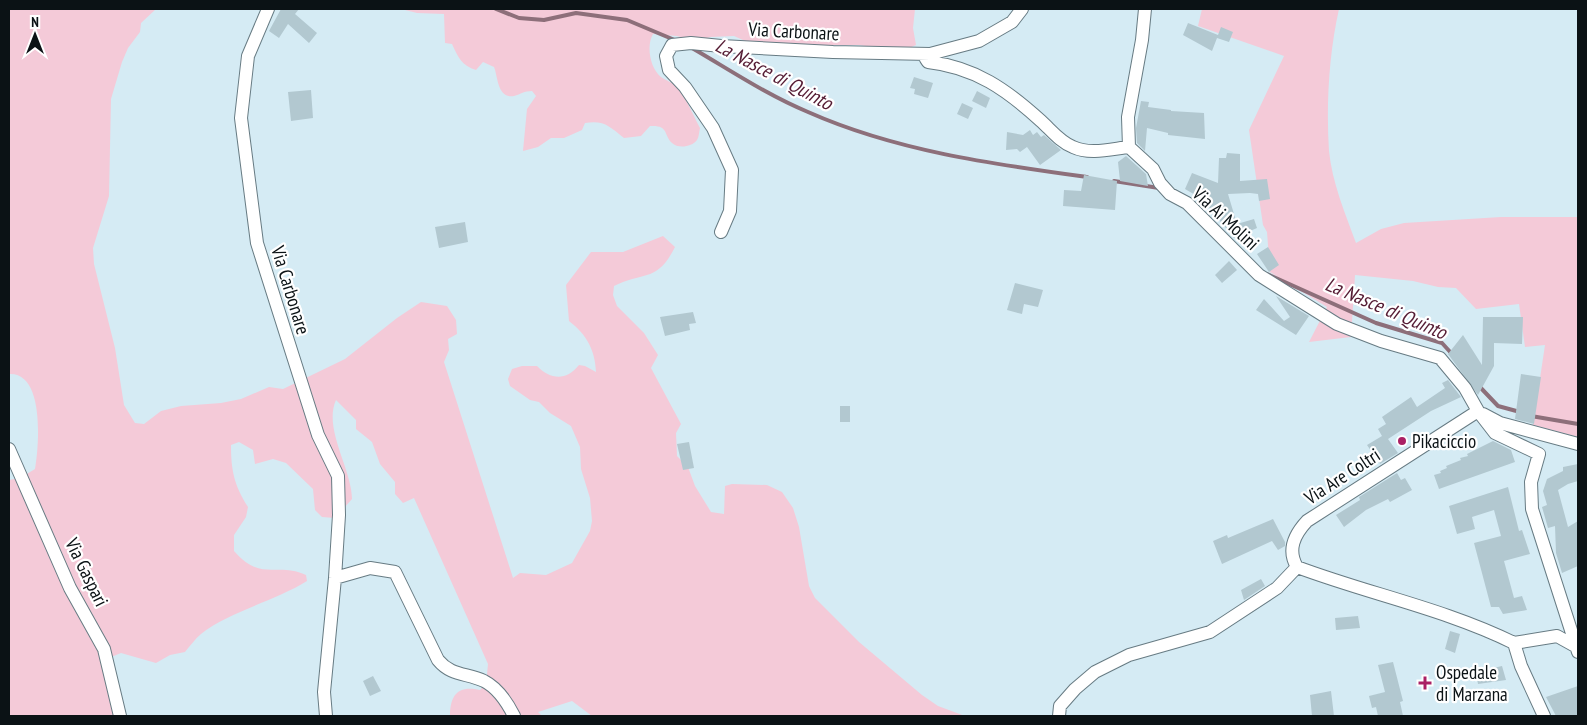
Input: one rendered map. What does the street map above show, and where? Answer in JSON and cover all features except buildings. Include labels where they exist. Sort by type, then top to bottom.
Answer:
[{"type":"street","name":"Via Carbonare","points":[[268,9],[248,56],[241,118],[257,243],[318,435],[338,476],[340,515],[336,544],[336,578],[324,692],[326,716]]},
{"type":"street","name":"Via Carbonare","points":[[721,232],[730,211],[732,170],[713,128],[685,87],[669,70],[666,56],[672,45],[691,42],[721,46],[833,52],[930,54],[979,41],[1012,22],[1022,9]]},
{"type":"street","points":[[930,54],[926,59],[928,62],[944,64],[972,73],[1006,90],[1061,140],[1074,148],[1098,151],[1129,147],[1128,117],[1142,40],[1145,9]]},
{"type":"street","name":"Via Ai Molini","points":[[1129,147],[1153,169],[1160,183],[1170,194],[1187,202],[1259,275],[1337,324],[1381,341],[1440,358],[1465,388],[1478,411],[1495,433],[1540,454],[1531,482],[1532,509],[1543,548],[1577,648]]},
{"type":"street","points":[[1478,411],[1500,423],[1578,444]]},
{"type":"street","name":"Via Are Coltri","points":[[1297,567],[1291,554],[1296,533],[1307,521],[1478,411]]},
{"type":"street","name":"Via Gaspari","points":[[9,449],[70,588],[104,649],[120,716]]},
{"type":"street","points":[[1059,716],[1060,706],[1095,672],[1129,655],[1210,632],[1278,588],[1297,567],[1341,584],[1455,617],[1514,643],[1557,636],[1577,648]]},
{"type":"street","points":[[336,578],[370,568],[395,572],[438,660],[445,668],[456,674],[483,680],[495,688],[514,716]]},
{"type":"street","points":[[1514,643],[1521,666],[1544,716]]},
{"type":"shaded area","points":[[9,9],[156,9],[141,23],[140,32],[128,48],[111,99],[109,196],[93,248],[94,264],[115,348],[124,405],[135,423],[144,424],[161,411],[181,406],[221,403],[241,399],[269,387],[283,389],[345,359],[397,318],[421,302],[447,306],[456,320],[457,334],[448,339],[449,350],[444,362],[513,578],[520,573],[546,575],[572,563],[590,531],[592,521],[590,498],[581,469],[580,447],[571,426],[550,413],[539,402],[530,400],[510,386],[508,379],[512,369],[522,366],[537,366],[542,371],[558,377],[569,374],[579,365],[596,372],[594,357],[589,344],[581,332],[569,321],[566,285],[591,252],[623,252],[663,236],[675,247],[662,266],[649,274],[614,286],[613,295],[617,306],[644,333],[658,355],[651,368],[681,424],[676,433],[677,456],[688,467],[695,486],[711,512],[724,514],[725,486],[732,484],[767,485],[782,492],[793,508],[799,527],[809,586],[815,598],[859,642],[922,695],[938,706],[965,716],[592,716],[572,701],[538,712],[542,716],[450,716],[452,702],[457,693],[466,689],[480,690],[486,684],[488,664],[414,498],[403,503],[395,494],[395,482],[380,464],[372,442],[356,429],[356,420],[336,400],[333,411],[335,436],[348,475],[352,499],[335,518],[322,517],[315,510],[313,489],[286,463],[273,459],[255,464],[253,450],[239,442],[231,445],[234,477],[239,492],[248,507],[246,517],[234,535],[234,551],[244,561],[253,566],[269,570],[295,571],[306,575],[307,581],[281,595],[224,619],[199,636],[185,652],[170,655],[156,663],[121,653],[104,660],[119,716],[9,716],[9,480],[20,478],[35,469],[38,428],[34,397],[29,385],[21,377],[9,374]]},
{"type":"shaded area","points":[[401,9],[915,9],[913,28],[916,45],[909,48],[881,48],[858,45],[754,45],[734,36],[711,37],[694,41],[677,36],[653,34],[650,45],[652,63],[657,73],[675,85],[687,102],[700,128],[695,142],[685,146],[675,145],[669,140],[663,129],[656,126],[650,126],[641,136],[624,138],[602,123],[592,122],[585,123],[582,130],[564,138],[551,138],[538,147],[523,151],[527,109],[536,96],[532,91],[508,96],[501,91],[494,67],[483,62],[476,70],[464,63],[452,44],[445,43],[444,14],[417,13]]},
{"type":"shaded area","points":[[1202,9],[1339,9],[1329,79],[1329,151],[1336,186],[1356,243],[1381,229],[1404,223],[1501,217],[1578,217],[1578,437],[1533,425],[1545,345],[1525,347],[1519,304],[1476,309],[1456,288],[1355,275],[1351,337],[1309,342],[1327,307],[1270,272],[1267,232],[1263,225],[1249,130],[1284,56],[1198,26]]},
{"type":"waterway","name":"La Nasce di Quinto","points":[[496,9],[519,18],[544,20],[576,13],[627,20],[677,41]]},
{"type":"waterway","name":"La Nasce di Quinto","points":[[692,48],[763,90],[793,105],[875,137],[980,161],[1087,177]]},
{"type":"waterway","name":"La Nasce di Quinto","points":[[1114,181],[1159,188]]},
{"type":"waterway","name":"La Nasce di Quinto","points":[[1267,274],[1376,323],[1442,343],[1452,354]]},
{"type":"waterway","name":"La Nasce di Quinto","points":[[1479,386],[1498,406],[1520,412]]},
{"type":"waterway","name":"La Nasce di Quinto","points":[[1531,416],[1578,424]]},
{"type":"place","name":"Pikaciccio","points":[[1402,441]]},
{"type":"place","name":"Ospedale di Marzana","points":[[1425,683]]}]
